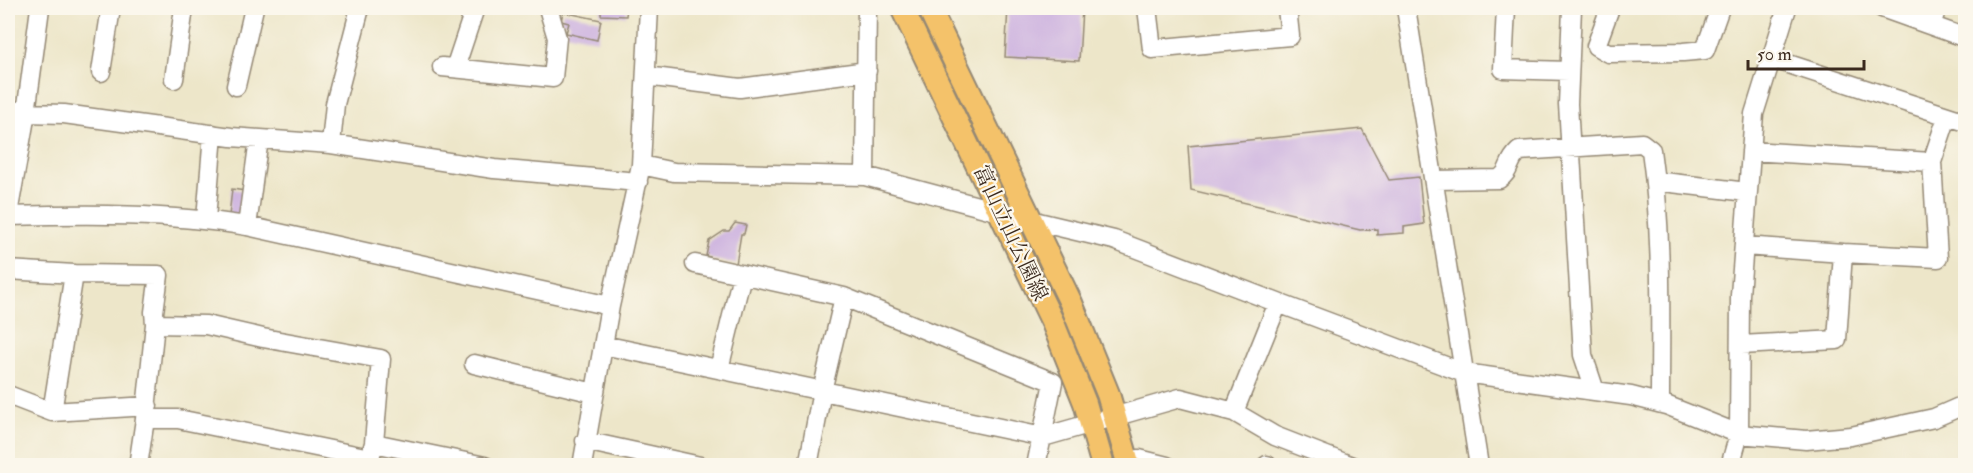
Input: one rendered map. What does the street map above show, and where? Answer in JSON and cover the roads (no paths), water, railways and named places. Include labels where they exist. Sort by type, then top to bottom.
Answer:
[{"type":"main road","name":"富山立山公園線","points":[[902,8],[1053,324],[1071,365],[1103,465]]},
{"type":"main road","name":"富山立山公園線","points":[[929,8],[1071,303],[1115,417],[1129,464]]},
{"type":"street","points":[[40,8],[26,113],[8,215],[206,219],[610,306]]},
{"type":"street","points":[[100,72],[111,8]]},
{"type":"street","points":[[174,79],[184,8]]},
{"type":"street","points":[[236,86],[254,8]]},
{"type":"street","points":[[331,144],[335,104],[360,8]]},
{"type":"street","points":[[475,8],[449,68],[553,78],[557,38],[548,8]]},
{"type":"street","points":[[582,465],[610,306],[639,174],[649,8]]},
{"type":"street","points":[[865,176],[867,8]]},
{"type":"street","points":[[1147,8],[1152,49],[1290,36],[1287,8]]},
{"type":"street","points":[[1406,8],[1479,465]]},
{"type":"street","points":[[1506,8],[1503,69],[1569,71]]},
{"type":"street","points":[[1572,8],[1568,104],[1570,148],[1583,355],[1595,391]]},
{"type":"street","points":[[1610,8],[1596,46],[1608,53],[1705,50],[1720,8]]},
{"type":"street","points":[[1730,465],[1740,434],[1740,295],[1754,114],[1787,8]]},
{"type":"street","points":[[1882,8],[1965,38]]},
{"type":"street","points":[[1931,25],[1937,8]]},
{"type":"street","points":[[1770,58],[1965,122]]},
{"type":"street","points":[[646,76],[740,88],[867,71]]},
{"type":"street","points":[[8,109],[26,113],[64,114],[213,135],[331,144],[494,169],[639,174],[674,172],[865,176],[1114,240],[1464,372],[1631,396],[1660,403],[1740,434],[1806,440],[1851,436],[1934,418],[1965,404]]},
{"type":"street","points":[[1744,246],[1938,258],[1932,162],[1947,117]]},
{"type":"street","points":[[206,219],[213,135]]},
{"type":"street","points":[[247,226],[259,139]]},
{"type":"street","points":[[1434,180],[1499,180],[1507,174],[1511,158],[1519,151],[1642,143],[1651,150],[1660,272],[1660,403]]},
{"type":"street","points":[[1751,151],[1932,162]]},
{"type":"street","points":[[1655,181],[1747,192]]},
{"type":"street","points":[[1741,345],[1837,340],[1843,253]]},
{"type":"street","points":[[695,264],[844,297],[1053,382],[1036,465]]},
{"type":"street","points":[[8,270],[74,274],[159,275],[146,412],[138,465]]},
{"type":"street","points":[[52,412],[74,274]]},
{"type":"street","points":[[719,369],[742,275]]},
{"type":"street","points":[[808,465],[822,391],[844,297]]},
{"type":"street","points":[[1234,412],[1278,303]]},
{"type":"street","points":[[155,324],[206,325],[381,360],[371,456]]},
{"type":"street","points":[[603,345],[1043,437],[1180,398],[1234,412],[1275,436],[1352,465]]},
{"type":"street","points":[[474,364],[594,393]]},
{"type":"street","points":[[8,395],[52,412],[146,412],[371,456],[484,465]]},
{"type":"street","points":[[585,441],[700,465]]},
{"type":"street","points":[[1129,464],[1139,459],[1167,465]]}]
